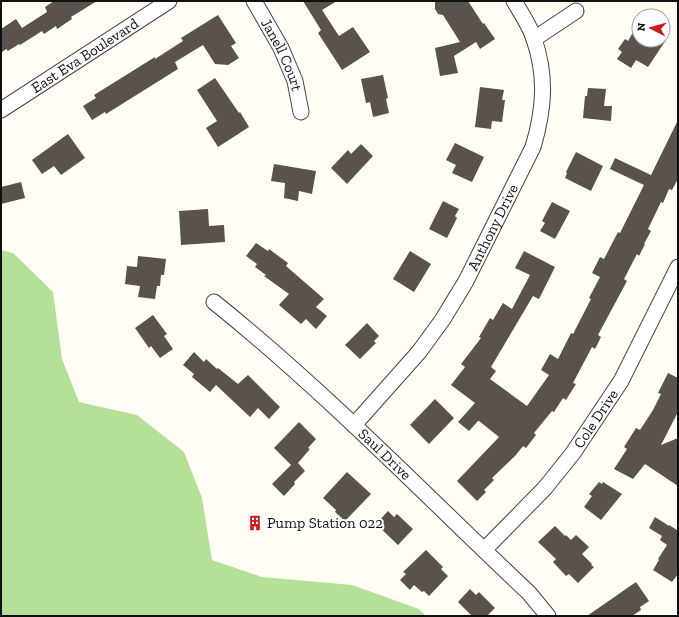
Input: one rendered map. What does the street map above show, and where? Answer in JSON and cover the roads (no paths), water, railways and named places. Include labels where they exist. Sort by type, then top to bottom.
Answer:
[{"type":"street","name":"East Eva Boulevard","points":[[1,110],[168,1]]},
{"type":"street","name":"Janell Court","points":[[254,1],[281,48],[294,81],[301,112]]},
{"type":"street","name":"Anthony Drive","points":[[354,425],[419,352],[444,319],[466,282],[533,148],[539,126],[544,95],[542,70],[534,38],[527,22],[514,1]]},
{"type":"street","points":[[534,38],[576,12]]},
{"type":"street","name":"Cole Drive","points":[[484,550],[545,488],[573,453],[621,381],[678,268]]},
{"type":"street","name":"Saul Drive","points":[[214,302],[330,402],[529,593],[548,616]]},
{"type":"place","name":"Pump Station 022","points":[[255,523]]}]
